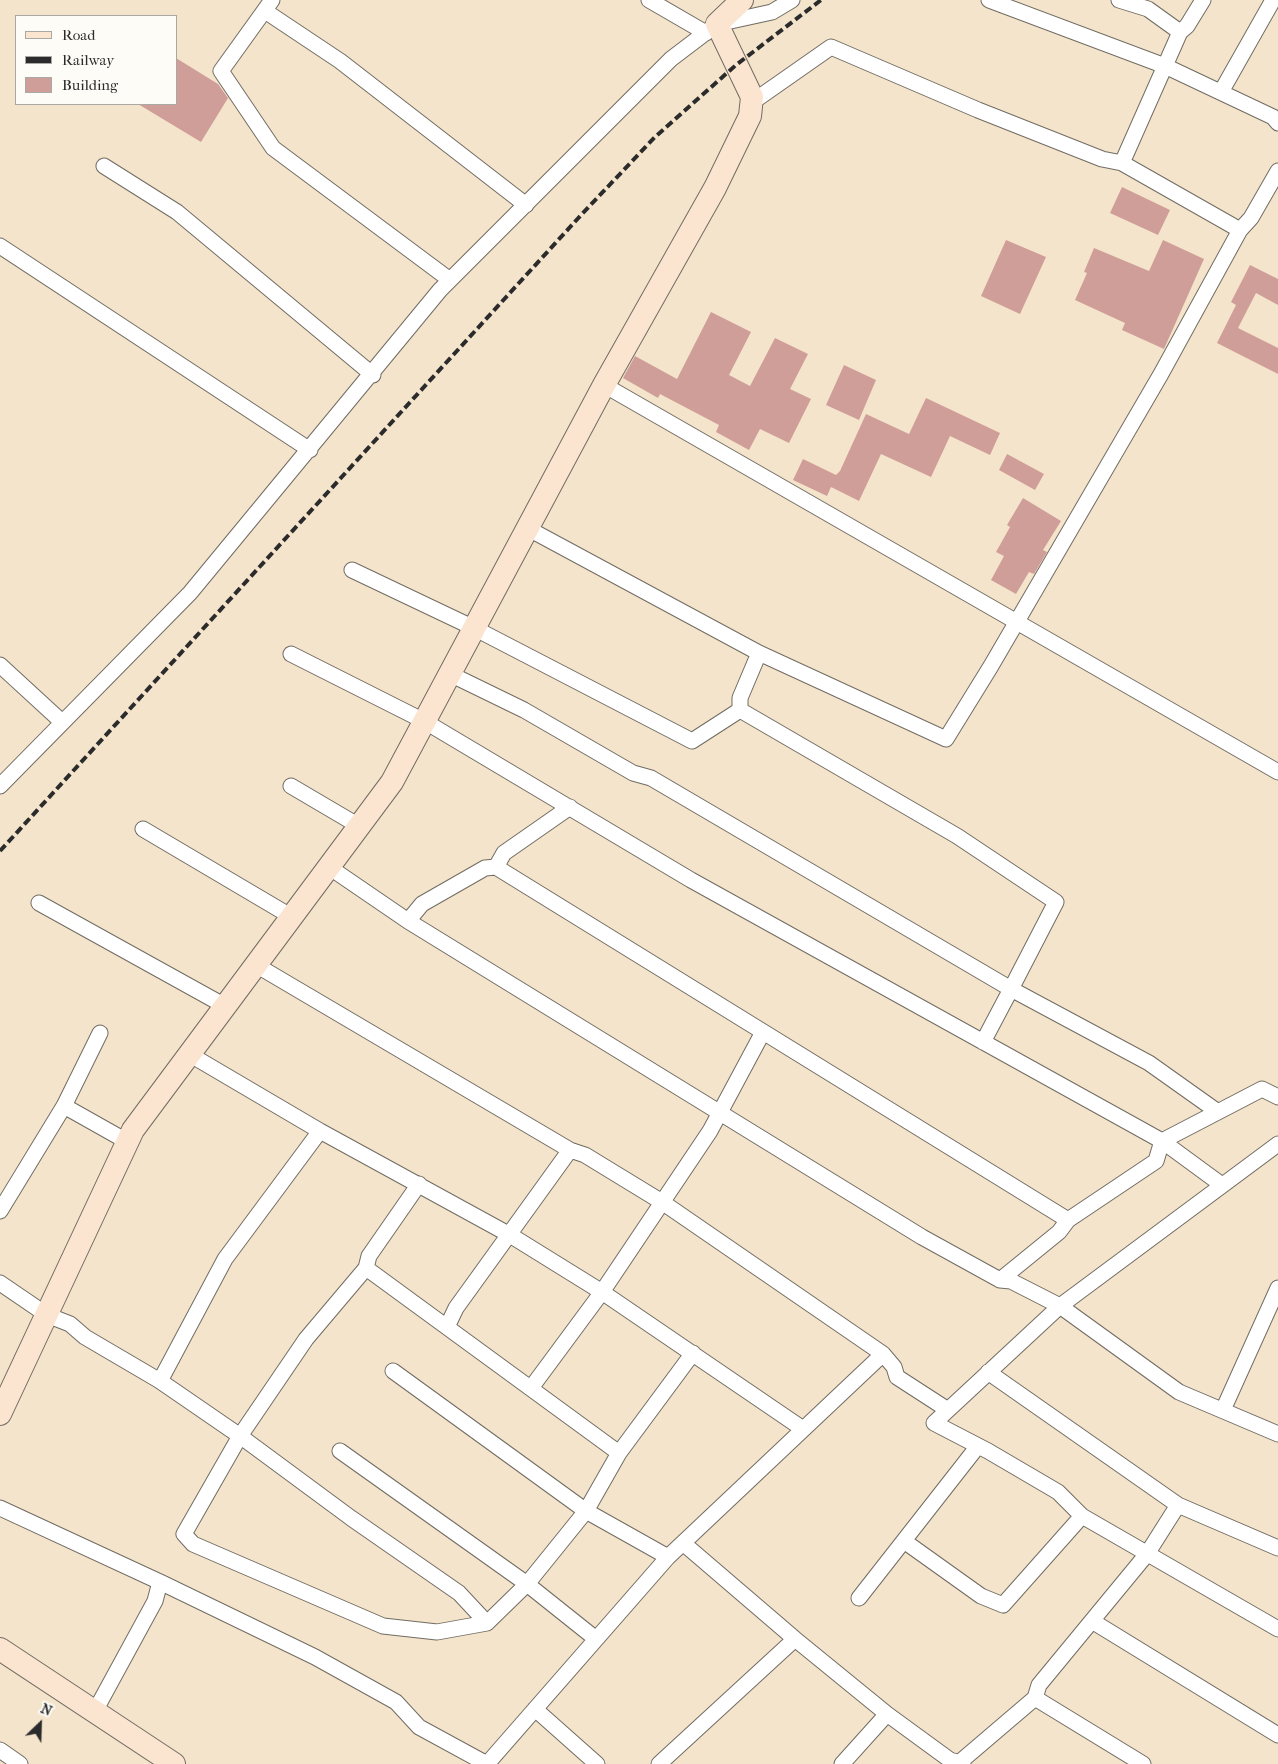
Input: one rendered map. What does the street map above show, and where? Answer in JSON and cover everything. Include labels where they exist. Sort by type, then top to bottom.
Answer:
[{"type":"street","points":[[0,1414],[133,1130],[392,782],[604,385],[715,188],[750,116],[752,97],[711,28],[649,0]]},
{"type":"street","points":[[0,786],[190,593],[450,280],[671,59],[711,28],[742,0]]},
{"type":"street","points":[[711,28],[772,12],[792,0]]},
{"type":"street","points":[[989,0],[1165,66],[1276,116]]},
{"type":"street","points":[[1119,0],[1148,9],[1180,32]]},
{"type":"street","points":[[1122,163],[1180,32],[1187,26],[1203,0]]},
{"type":"street","points":[[1221,92],[1272,0]]},
{"type":"street","points":[[450,280],[273,148],[221,71],[269,5],[526,205]]},
{"type":"street","points":[[752,103],[831,47],[978,110],[1093,156],[1122,163],[1240,230]]},
{"type":"street","points":[[104,166],[177,212],[373,375]]},
{"type":"street","points":[[527,528],[759,653],[916,728],[946,739],[1161,374],[1240,230],[1251,218],[1278,172]]},
{"type":"street","points":[[0,246],[310,450]]},
{"type":"street","points":[[604,385],[1278,772]]},
{"type":"street","points":[[352,570],[474,628],[692,741],[740,710]]},
{"type":"street","points":[[740,710],[740,698],[759,653]]},
{"type":"street","points":[[291,654],[424,721],[691,880],[1162,1141],[1222,1185]]},
{"type":"street","points":[[0,665],[62,722]]},
{"type":"street","points":[[450,674],[524,710],[633,773],[651,778],[1011,989],[1149,1063],[1218,1112]]},
{"type":"street","points":[[740,710],[957,836],[1056,902],[983,1042]]},
{"type":"street","points":[[291,786],[359,826]]},
{"type":"street","points":[[496,867],[504,853],[570,808]]},
{"type":"street","points":[[143,829],[292,917]]},
{"type":"street","points":[[329,867],[408,921],[922,1237],[1000,1280],[1011,1281],[1060,1306],[1179,1392],[1278,1434]]},
{"type":"street","points":[[408,921],[422,904],[485,868],[496,867],[1068,1220]]},
{"type":"street","points":[[38,903],[225,1006]]},
{"type":"street","points":[[256,965],[570,1150],[585,1155],[662,1202],[883,1354],[894,1367],[897,1377],[948,1410]]},
{"type":"street","points":[[531,1388],[602,1292],[710,1131],[719,1111],[763,1032]]},
{"type":"street","points":[[0,1211],[64,1106],[100,1033]]},
{"type":"street","points":[[189,1054],[320,1131],[510,1235],[602,1292],[803,1429]]},
{"type":"street","points":[[1000,1280],[1059,1232],[1068,1220],[1156,1161],[1162,1141],[1262,1089],[1278,1097]]},
{"type":"street","points":[[64,1106],[128,1142]]},
{"type":"street","points":[[160,1381],[225,1259],[320,1131]]},
{"type":"street","points":[[1278,1144],[1060,1306],[934,1423],[1058,1492],[1082,1516],[1278,1629]]},
{"type":"street","points":[[447,1327],[456,1308],[570,1150]]},
{"type":"street","points":[[419,1184],[369,1256],[366,1268],[306,1339],[240,1436],[184,1534],[193,1544],[383,1626],[437,1632],[487,1622],[527,1584],[586,1511],[619,1453],[693,1353]]},
{"type":"street","points":[[366,1268],[619,1453]]},
{"type":"street","points":[[0,1283],[47,1315],[70,1324],[85,1337],[160,1381],[240,1436],[351,1518],[459,1593],[487,1622]]},
{"type":"street","points":[[1223,1410],[1278,1288]]},
{"type":"street","points":[[0,1508],[160,1582],[315,1658],[396,1702],[419,1727],[487,1764],[668,1556],[883,1354]]},
{"type":"street","points":[[393,1372],[586,1511],[668,1556]]},
{"type":"street","points":[[988,1372],[1178,1504],[1278,1548]]},
{"type":"street","points":[[859,1598],[978,1446]]},
{"type":"street","points":[[340,1451],[527,1584],[596,1639]]},
{"type":"street","points":[[683,1543],[795,1639],[887,1714],[950,1760],[961,1763],[1034,1698],[1039,1685],[1147,1554],[1178,1504]]},
{"type":"street","points":[[904,1541],[981,1596],[1003,1605],[1082,1516]]},
{"type":"street","points":[[94,1713],[155,1601],[160,1582]]},
{"type":"street","points":[[1092,1620],[1278,1735]]},
{"type":"street","points":[[659,1764],[795,1639]]},
{"type":"street","points":[[0,1649],[94,1713],[174,1764]]},
{"type":"street","points":[[1034,1698],[1143,1764]]},
{"type":"street","points":[[535,1709],[589,1761]]},
{"type":"street","points":[[842,1764],[887,1714]]},
{"type":"street","points":[[0,1750],[20,1764]]},
{"type":"building","points":[[178,59],[218,84],[228,98],[201,142],[140,105],[178,105]]},
{"type":"building","points":[[1122,187],[1170,210],[1158,235],[1110,213]]},
{"type":"building","points":[[1006,240],[1046,257],[1020,314],[981,296]]},
{"type":"building","points":[[1163,240],[1204,259],[1164,349],[1122,330],[1125,323],[1075,300],[1087,273],[1084,272],[1094,248],[1149,271]]},
{"type":"building","points":[[1250,265],[1278,279],[1278,305],[1256,293],[1238,328],[1278,348],[1278,374],[1217,343],[1236,305],[1231,302]]},
{"type":"building","points":[[711,312],[751,332],[729,375],[750,386],[775,338],[808,354],[790,389],[811,399],[789,443],[760,429],[749,450],[716,432],[719,425],[660,394],[658,398],[623,378],[635,356],[677,379]]},
{"type":"building","points":[[844,365],[876,380],[859,420],[826,405]]},
{"type":"building","points":[[926,398],[1000,433],[990,455],[950,436],[931,477],[881,454],[859,501],[831,487],[827,496],[793,480],[803,459],[836,475],[840,471],[866,414],[909,434]]},
{"type":"building","points":[[1007,454],[1044,474],[1035,490],[999,470]]},
{"type":"building","points":[[1023,498],[1061,521],[1043,550],[1047,552],[1034,574],[1029,572],[1016,594],[991,580],[1004,556],[996,552],[1010,527],[1007,525]]},
{"type":"railway","points":[[0,851],[582,214],[655,137],[736,65],[821,0]]}]
